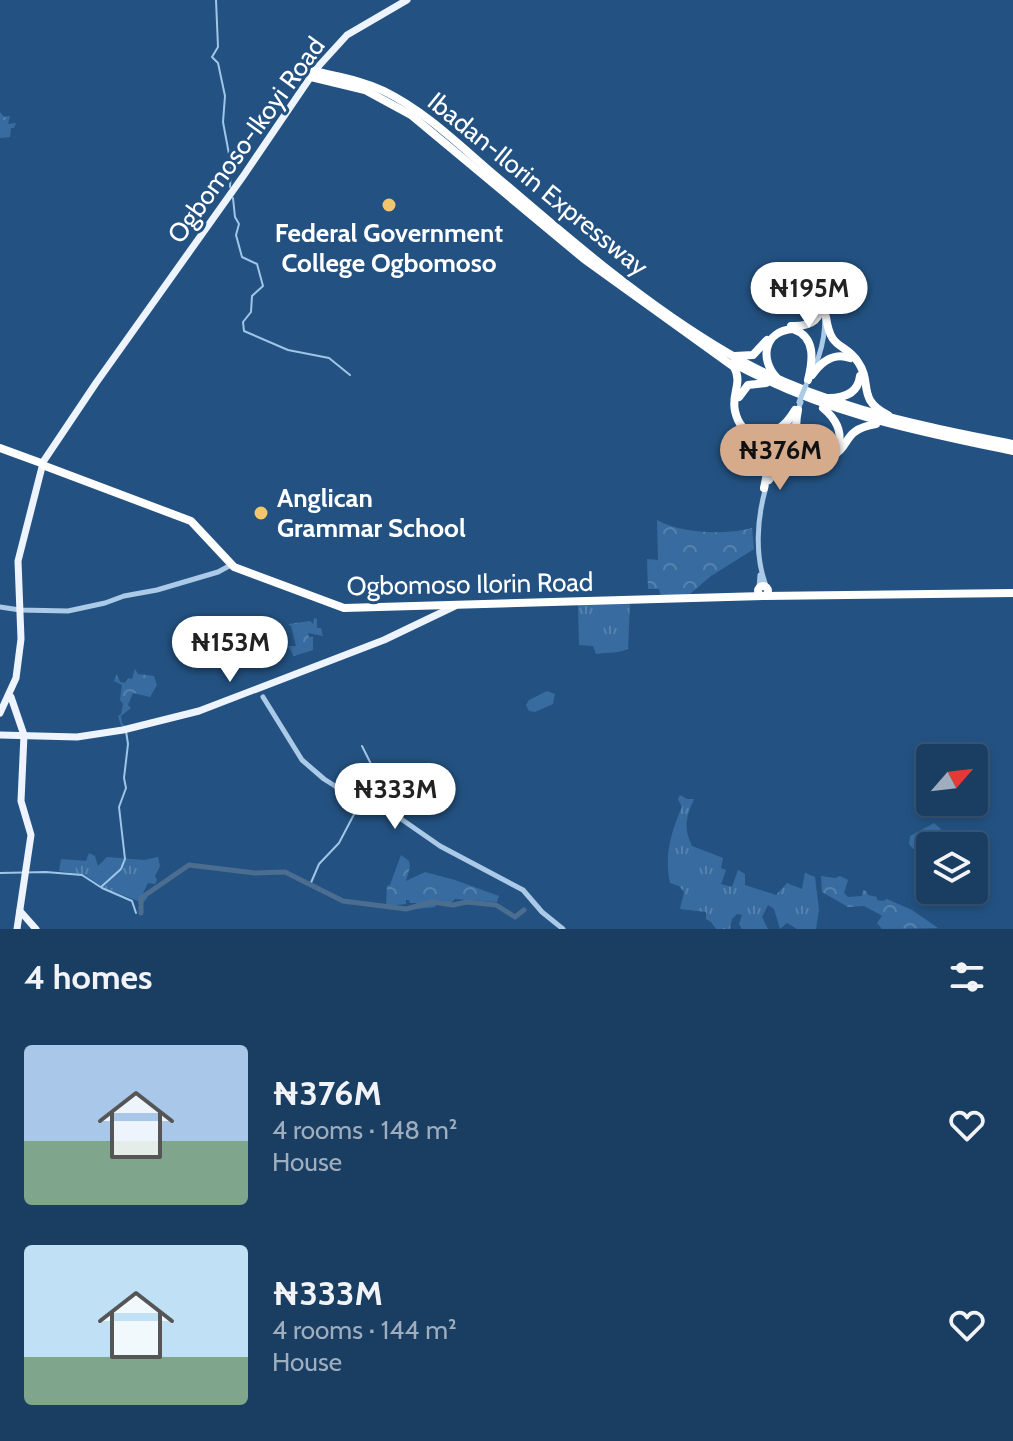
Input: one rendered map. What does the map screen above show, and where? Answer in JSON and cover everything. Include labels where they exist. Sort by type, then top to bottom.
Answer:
[{"type":"highway","name":"Ibadan-Ilorin Expressway","points":[[314,74],[365,90],[411,115],[584,259],[723,355],[817,400]]},
{"type":"highway","points":[[723,355],[747,357],[758,352],[779,329],[813,323],[820,316],[824,298]]},
{"type":"highway","points":[[826,317],[833,340],[861,366],[866,392],[873,404],[904,421]]},
{"type":"highway","points":[[778,383],[767,365],[766,352],[771,338],[788,329],[800,332],[809,343],[812,358],[808,382]]},
{"type":"highway","points":[[723,355],[738,375],[734,405],[738,419],[761,441],[768,455],[766,484]]},
{"type":"highway","points":[[808,382],[825,361],[842,356],[854,361],[860,373],[858,385],[849,395],[817,400]]},
{"type":"highway","points":[[778,383],[758,382],[744,388],[737,405],[743,421],[755,430],[771,432],[784,426],[798,406]]},
{"type":"highway","points":[[817,400],[1013,444]]},
{"type":"highway","points":[[798,406],[795,426],[799,443],[814,456],[828,456],[839,445],[840,432],[831,414],[817,400]]},
{"type":"highway","points":[[817,400],[892,426]]},
{"type":"highway","points":[[766,484],[773,473],[787,462],[798,458],[819,460],[833,456],[850,434],[876,424],[1013,451]]},
{"type":"highway","name":"Ogbomoso Ilorin Road","points":[[0,449],[193,521],[231,565],[344,608],[443,609],[455,606],[742,597],[763,591]]},
{"type":"highway","points":[[763,591],[786,596],[1013,593]]},
{"type":"main road","name":"Ogbomoso-Ikoyi Road","points":[[0,713],[19,674],[21,610],[18,561],[43,464],[49,453],[314,74],[338,46],[368,23],[407,0]]},
{"type":"main road","points":[[0,735],[77,737],[123,730],[199,711],[384,640],[443,609]]},
{"type":"main road","points":[[10,697],[23,735],[21,801],[31,835],[16,929]]},
{"type":"main road","points":[[19,911],[36,929]]},
{"type":"street","points":[[763,591],[759,530],[761,508],[766,484],[798,406],[808,382],[822,348],[826,317],[820,271],[824,298],[822,338],[808,382]]},
{"type":"street","points":[[0,607],[64,612],[147,593],[218,572],[231,565]]},
{"type":"street","points":[[263,697],[302,760],[324,779],[346,793],[398,816],[440,846],[523,890],[542,912],[563,929]]},
{"type":"green space","points":[[0,112],[4,117],[10,116],[8,124],[16,123],[11,128],[10,137],[0,138]]},
{"type":"green space","points":[[657,520],[704,532],[752,528],[754,549],[711,576],[690,594],[662,599],[659,589],[648,589],[647,559],[658,560]]},
{"type":"green space","points":[[630,602],[628,649],[596,654],[593,646],[579,645],[578,604]]},
{"type":"green space","points":[[314,618],[323,636],[308,633],[309,637],[313,637],[313,650],[294,656],[288,646],[296,646],[288,624],[310,621],[313,624]]},
{"type":"green space","points":[[135,669],[138,674],[154,676],[157,685],[150,697],[133,693],[128,705],[131,708],[121,716],[127,728],[122,729],[118,716],[123,704],[120,700],[122,685],[114,681],[117,674],[120,682],[132,679]]},
{"type":"green space","points":[[547,691],[555,694],[553,704],[535,712],[529,711],[526,705],[529,700]]},
{"type":"green space","points":[[680,795],[694,799],[687,822],[687,834],[692,846],[723,858],[721,868],[726,870],[721,884],[732,887],[738,870],[745,874],[745,885],[776,895],[787,883],[802,889],[805,873],[815,877],[819,910],[816,929],[797,929],[787,923],[780,929],[774,909],[768,905],[762,917],[768,929],[742,929],[739,924],[742,915],[737,914],[732,919],[730,929],[716,929],[706,919],[706,912],[680,909],[684,892],[670,883],[668,854],[682,807],[678,799]]},
{"type":"green space","points":[[934,823],[941,829],[941,832],[917,832]]},
{"type":"green space","points":[[916,833],[916,849],[909,844],[910,836]]},
{"type":"green space","points":[[89,853],[95,856],[98,866],[107,857],[144,860],[158,857],[157,880],[155,884],[148,883],[143,893],[148,897],[143,903],[104,888],[85,875],[59,871],[61,859],[86,861]]},
{"type":"green space","points":[[401,855],[409,861],[406,881],[425,872],[499,896],[497,902],[455,899],[450,904],[439,900],[435,907],[416,909],[416,903],[406,900],[406,904],[386,906],[387,886]]},
{"type":"green space","points":[[821,876],[840,876],[848,880],[844,893],[848,897],[862,896],[863,890],[866,891],[877,900],[887,899],[912,910],[938,928],[882,929],[877,923],[882,916],[879,914],[864,906],[848,907],[822,892]]},
{"type":"waterway","points":[[216,0],[218,47],[212,57],[218,63],[225,96],[223,122],[231,165],[230,187]]},
{"type":"waterway","points":[[233,198],[239,224],[236,235],[242,257],[257,264],[263,286],[252,296],[251,312],[243,322],[244,331],[288,350],[329,358],[350,375]]},
{"type":"waterway","points":[[101,887],[121,869],[125,859],[119,807],[126,788],[126,731]]},
{"type":"waterway","points":[[310,885],[319,864],[339,843],[372,780],[371,764],[362,746]]},
{"type":"waterway","points":[[141,913],[141,898],[189,865],[255,873],[285,872],[343,901],[406,909],[433,902],[453,905],[467,902],[496,905],[515,917],[524,910]]},
{"type":"waterway","points":[[0,873],[82,875],[132,901],[136,913]]},
{"type":"place","name":"Federal Government College Ogbomoso","points":[[389,205]]},
{"type":"place","name":"Anglican Grammar School","points":[[261,513]]}]
